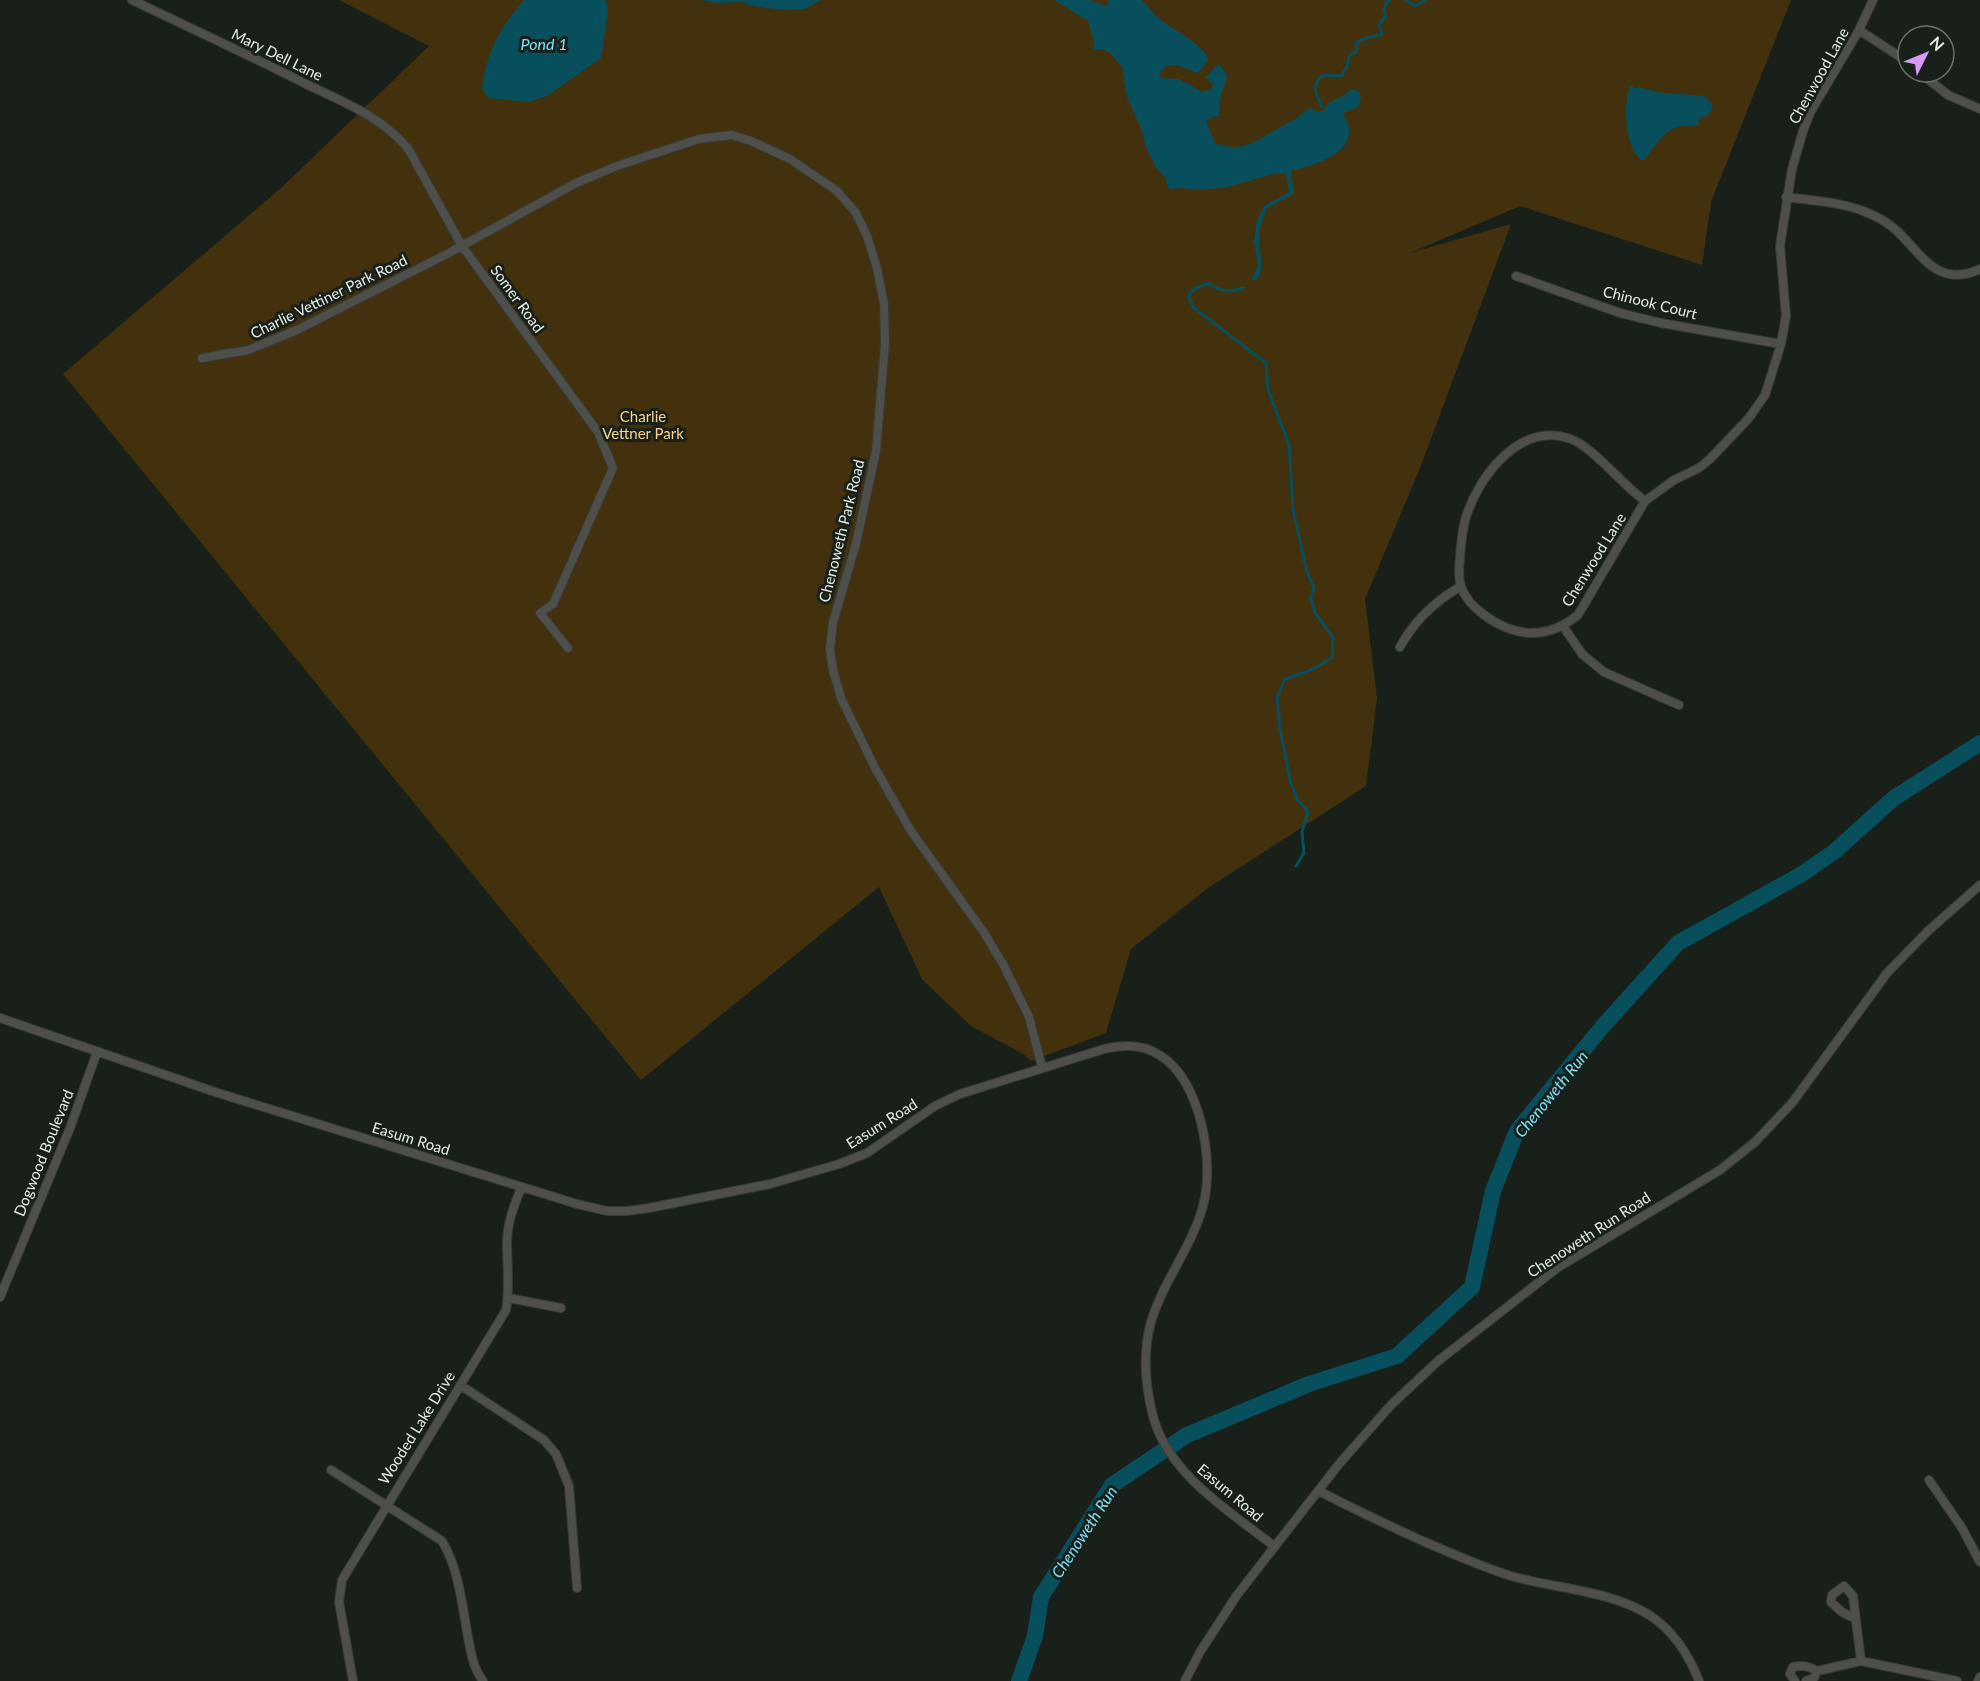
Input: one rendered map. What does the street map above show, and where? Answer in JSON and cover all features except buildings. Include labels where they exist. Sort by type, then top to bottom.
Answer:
[{"type":"street","name":"Mary Dell Lane","points":[[132,0],[359,110],[385,126],[403,143]]},
{"type":"street","name":"Chenwood Lane","points":[[1462,589],[1471,603],[1481,612],[1508,629],[1529,634],[1563,626],[1578,615],[1645,501],[1674,480],[1699,468],[1749,418],[1765,395],[1781,344],[1786,316],[1780,246],[1786,197],[1800,141],[1811,111],[1859,30],[1873,0]]},
{"type":"street","points":[[1859,30],[1896,54]]},
{"type":"street","points":[[1934,84],[1948,95],[1980,109]]},
{"type":"street","name":"Chenoweth Park Road","points":[[462,246],[558,192],[604,171],[660,150],[713,137],[732,135],[790,159],[837,191],[856,213],[867,236],[877,268],[884,304],[885,344],[876,451],[858,534],[833,622],[830,650],[832,670],[841,698],[875,768],[906,822],[985,934],[1004,966],[1029,1017],[1042,1067]]},
{"type":"street","name":"Somer Road","points":[[403,143],[415,160],[462,246],[598,432],[613,468],[553,604],[540,613],[568,648]]},
{"type":"street","points":[[1786,197],[1852,208],[1873,215],[1894,229],[1924,262],[1944,272],[1965,274],[1980,269]]},
{"type":"street","name":"Charlie Vettiner Park Road","points":[[202,358],[248,351],[297,330],[462,246]]},
{"type":"street","name":"Chinook Court","points":[[1516,276],[1620,313],[1781,344]]},
{"type":"street","points":[[1400,647],[1408,632],[1430,607],[1458,588],[1462,589],[1459,572],[1461,538],[1472,500],[1490,472],[1518,445],[1539,436],[1558,436],[1580,443],[1645,501]]},
{"type":"street","points":[[1563,626],[1582,654],[1604,672],[1679,705]]},
{"type":"street","name":"Chenoweth Run Road","points":[[1185,1681],[1218,1622],[1275,1546],[1390,1405],[1438,1361],[1557,1268],[1720,1170],[1755,1142],[1792,1103],[1887,973],[1928,931],[1980,885]]},
{"type":"street","name":"Easum Road","points":[[0,1017],[218,1093],[521,1188],[596,1209],[627,1211],[806,1175],[854,1159],[875,1148],[936,1106],[960,1094],[1115,1046],[1127,1045],[1147,1049],[1161,1056],[1177,1070],[1189,1089],[1197,1111],[1207,1158],[1206,1195],[1196,1227],[1158,1305],[1148,1340],[1147,1386],[1152,1413],[1161,1440],[1196,1484],[1275,1546]]},
{"type":"street","name":"Dogwood Boulevard","points":[[0,1298],[70,1128],[97,1052]]},
{"type":"street","name":"Wooded Lake Drive","points":[[353,1681],[339,1602],[340,1587],[345,1573],[506,1310],[509,1282],[507,1234],[512,1210],[521,1188]]},
{"type":"street","points":[[508,1298],[561,1308]]},
{"type":"street","points":[[460,1384],[544,1440],[556,1454],[569,1486],[577,1587]]},
{"type":"street","points":[[331,1470],[442,1541],[448,1550],[457,1581],[472,1660],[483,1681]]},
{"type":"street","points":[[1929,1480],[1953,1514],[1980,1562]]},
{"type":"street","points":[[1319,1491],[1374,1519],[1487,1568],[1610,1598],[1633,1606],[1670,1631],[1683,1648],[1699,1681]]},
{"type":"street","points":[[1854,1618],[1861,1661]]},
{"type":"street","points":[[1796,1681],[1791,1674],[1793,1667],[1802,1665],[1817,1671],[1861,1661],[1957,1681]]},
{"type":"street","points":[[1806,1681],[1814,1678],[1817,1671]]},
{"type":"street","points":[[1978,1681],[1980,1677]]},
{"type":"green space","name":"Charlie Vettner Park","points":[[339,0],[1791,0],[1711,202],[1702,265],[1520,206],[1410,253],[1511,224],[1420,468],[1365,599],[1377,698],[1366,786],[1208,888],[1131,949],[1106,1033],[1031,1061],[1025,1055],[971,1026],[922,979],[879,887],[641,1080],[63,374],[280,189],[429,46]]},
{"type":"water","name":"Pond 1","points":[[524,0],[606,0],[608,12],[601,58],[547,96],[528,102],[488,98],[482,88],[491,51],[501,30]]},
{"type":"water","points":[[700,0],[821,0],[805,9],[785,10],[753,6],[742,2],[717,3]]},
{"type":"water","points":[[1054,0],[1089,0],[1106,6],[1109,4],[1107,0],[1142,0],[1159,19],[1202,49],[1208,60],[1198,73],[1180,66],[1166,65],[1159,75],[1161,78],[1179,79],[1202,92],[1212,89],[1213,85],[1206,77],[1218,64],[1223,68],[1227,79],[1220,98],[1219,116],[1206,121],[1215,143],[1224,146],[1248,145],[1294,120],[1307,108],[1320,112],[1327,104],[1345,95],[1350,89],[1359,91],[1361,99],[1358,107],[1343,113],[1349,130],[1348,139],[1343,147],[1328,158],[1291,171],[1294,194],[1267,208],[1262,220],[1259,242],[1261,271],[1256,280],[1251,280],[1258,266],[1254,241],[1257,220],[1264,206],[1289,192],[1286,173],[1273,174],[1228,187],[1198,190],[1169,189],[1165,177],[1156,168],[1146,147],[1142,131],[1127,97],[1122,67],[1110,53],[1102,49],[1093,50],[1094,42],[1088,21]]},
{"type":"water","points":[[1631,85],[1634,88],[1639,87],[1656,92],[1704,96],[1712,104],[1711,110],[1707,116],[1699,118],[1698,126],[1687,125],[1671,129],[1644,160],[1641,160],[1628,136],[1626,114]]},
{"type":"waterway","points":[[1322,107],[1316,90],[1319,79],[1323,75],[1341,76],[1347,67],[1349,56],[1357,51],[1356,45],[1360,40],[1382,34],[1379,25],[1386,16],[1384,11],[1386,3],[1390,0]]},
{"type":"waterway","points":[[1406,0],[1415,6],[1426,0]]},
{"type":"waterway","points":[[1244,288],[1226,291],[1209,283],[1194,289],[1188,296],[1194,308],[1266,363],[1268,390],[1289,444],[1293,509],[1307,572],[1314,588],[1311,598],[1315,613],[1333,637],[1332,658],[1309,671],[1285,679],[1277,697],[1280,728],[1290,780],[1297,799],[1308,812],[1302,832],[1304,853],[1296,866]]},
{"type":"waterway","name":"Chenoweth Run","points":[[1019,1681],[1035,1636],[1041,1597],[1112,1485],[1187,1435],[1309,1384],[1397,1356],[1472,1287],[1493,1191],[1517,1131],[1603,1026],[1678,943],[1802,874],[1835,851],[1894,798],[1980,743]]}]
